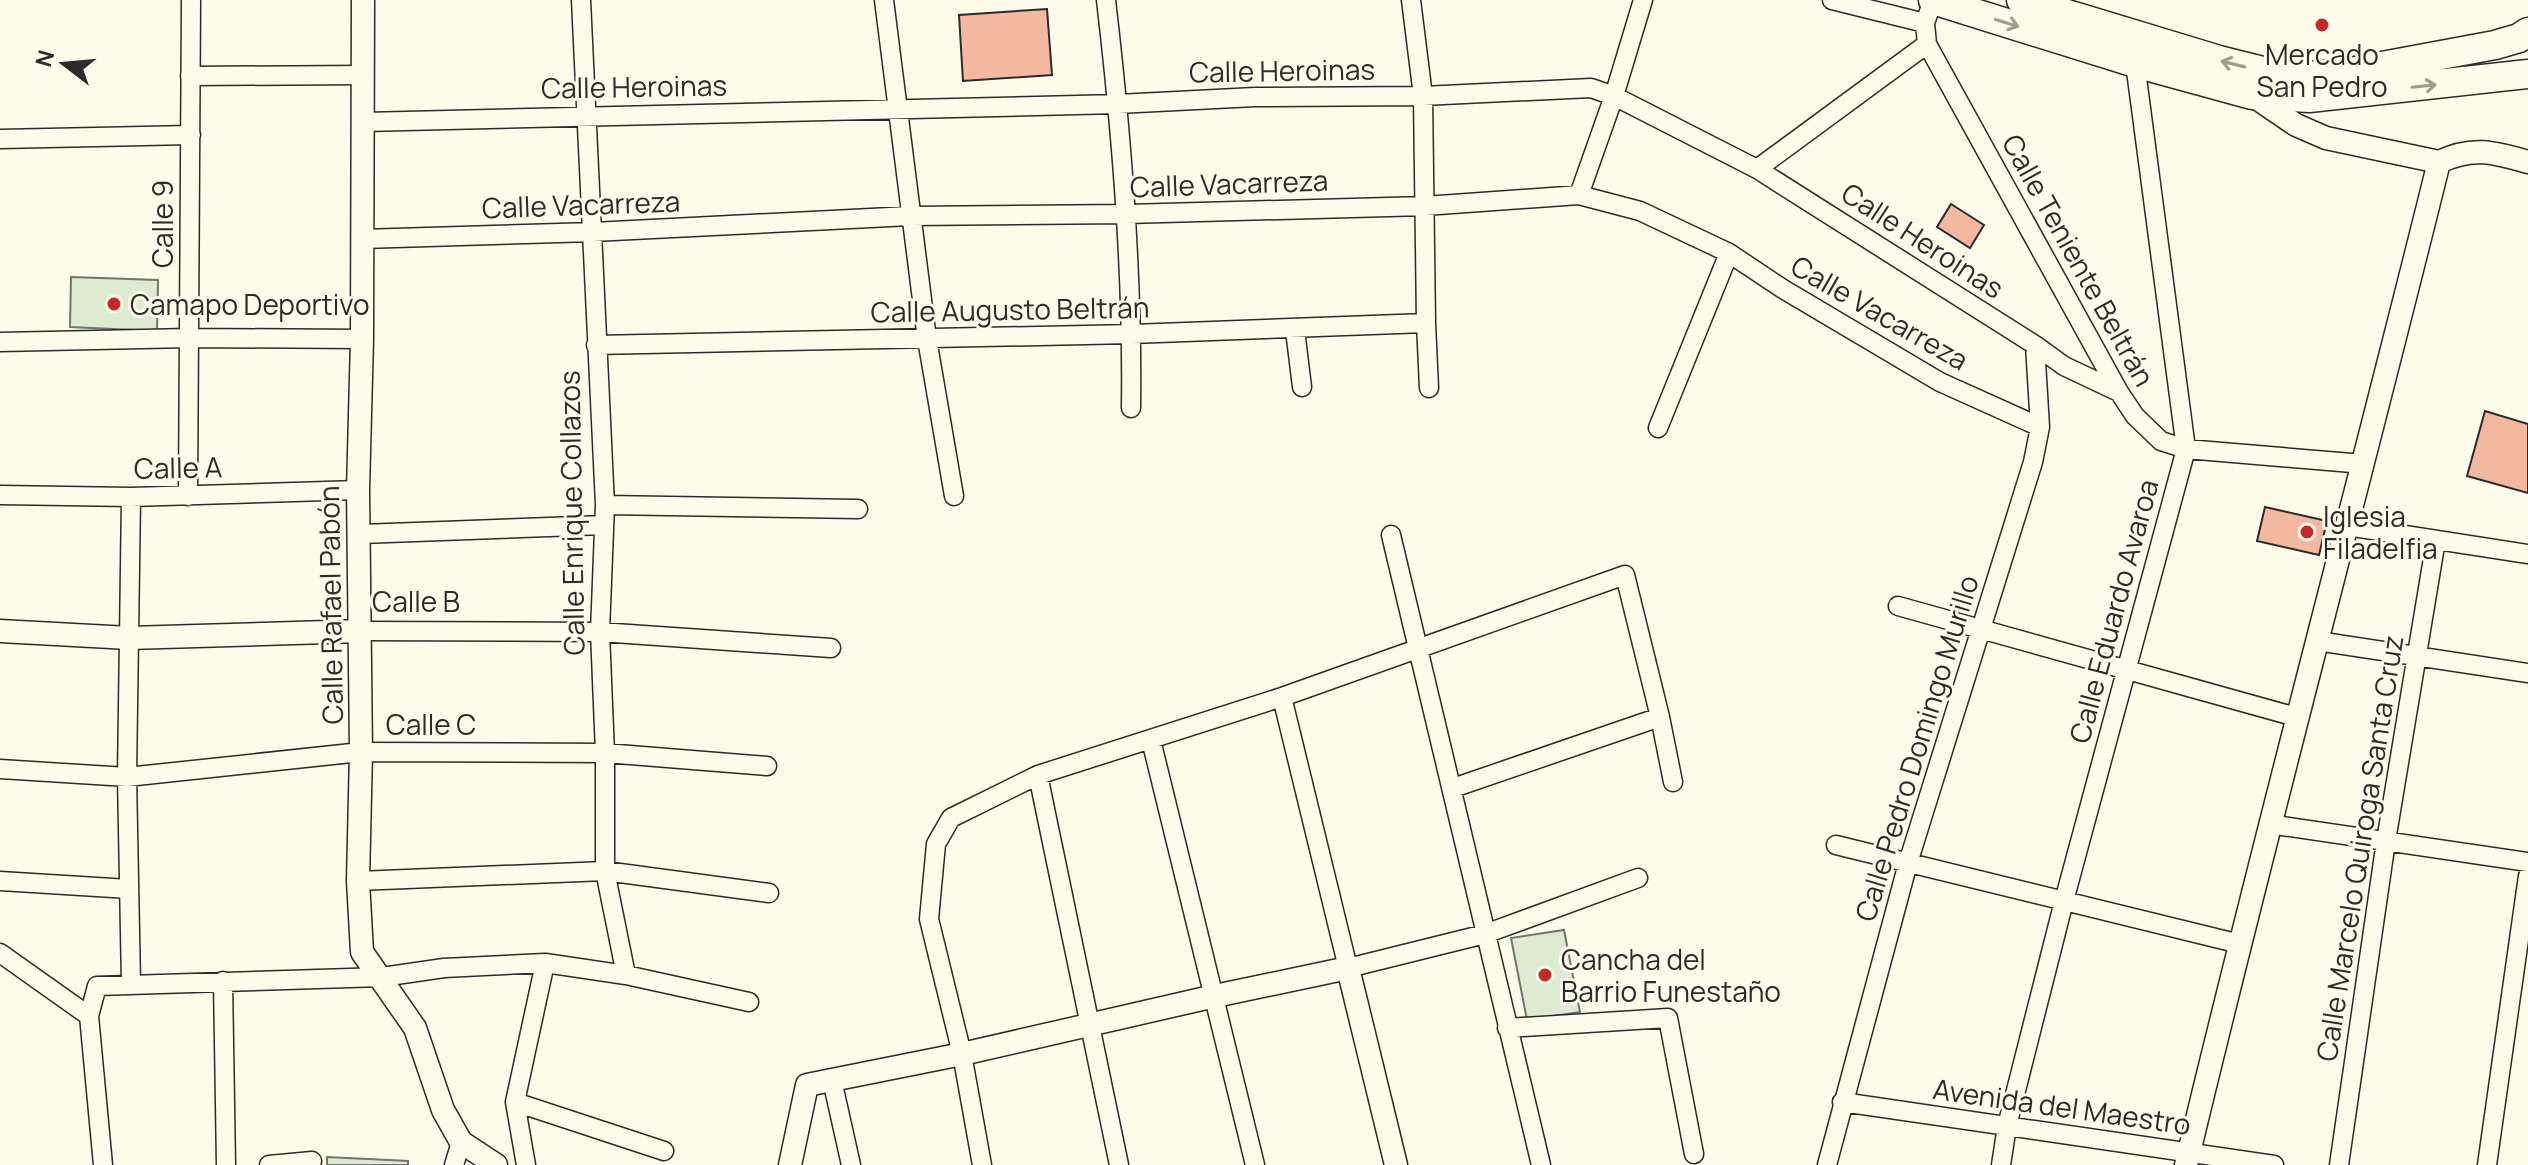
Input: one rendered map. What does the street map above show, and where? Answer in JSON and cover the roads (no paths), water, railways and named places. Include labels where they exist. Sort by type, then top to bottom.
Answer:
[{"type":"main road","points":[[2021,0],[2219,60],[2267,72],[2307,76],[2339,74],[2495,45],[2528,32]]},
{"type":"main road","points":[[1929,12],[2252,95],[2309,98],[2528,74]]},
{"type":"street","name":"Calle 9","points":[[188,496],[191,0]]},
{"type":"street","name":"Calle Rafael Pabón","points":[[363,0],[362,339],[358,490],[361,534],[358,881],[362,952],[415,1028],[443,1110],[461,1142],[496,1165]]},
{"type":"street","name":"Calle Enrique Collazos","points":[[581,0],[605,505],[600,632],[605,753],[605,871],[626,975]]},
{"type":"street","points":[[884,0],[927,339],[954,496]]},
{"type":"street","points":[[1106,0],[1127,214],[1132,334],[1131,408]]},
{"type":"street","points":[[1411,0],[1423,96],[1429,388]]},
{"type":"street","points":[[1579,195],[1643,0]]},
{"type":"street","points":[[1832,0],[1929,12]]},
{"type":"street","name":"Calle Teniente Beltrán","points":[[1929,12],[1927,44],[2135,416],[2161,441],[2186,449],[2364,464]]},
{"type":"street","points":[[1757,169],[1927,44]]},
{"type":"street","name":"Calle Eduardo Avaroa","points":[[2001,1165],[2007,1126],[2064,901],[2186,449],[2135,63]]},
{"type":"street","points":[[190,76],[364,75]]},
{"type":"street","name":"Calle Heroinas","points":[[364,122],[1118,104],[1255,97],[1423,96],[1591,88],[1614,96],[1757,169],[2075,372],[2119,392]]},
{"type":"street","points":[[2252,95],[2296,125],[2326,138],[2439,162],[2455,154],[2490,151],[2528,162]]},
{"type":"street","points":[[0,139],[191,135]]},
{"type":"street","points":[[2187,1159],[2296,717],[2364,464],[2439,162]]},
{"type":"street","name":"Calle Vacarreza","points":[[362,239],[593,232],[910,216],[1425,206],[1579,195],[1640,211],[1729,253],[1783,289],[1940,382],[2040,427]]},
{"type":"street","points":[[1658,428],[1729,253]]},
{"type":"street","name":"Calle Augusto Beltrán","points":[[596,345],[1295,330],[1426,323]]},
{"type":"street","points":[[1295,330],[1302,387]]},
{"type":"street","points":[[0,342],[190,338],[362,339]]},
{"type":"street","name":"Calle Pedro Domingo Murillo","points":[[1827,1165],[1908,863],[2033,462],[2040,427],[2035,345]]},
{"type":"street","name":"Calle A","points":[[0,495],[131,497],[358,490]]},
{"type":"street","points":[[131,497],[127,777],[131,984]]},
{"type":"street","points":[[605,505],[858,509]]},
{"type":"street","points":[[361,534],[604,525]]},
{"type":"street","points":[[2347,526],[2528,554]]},
{"type":"street","points":[[1391,535],[1541,1165]]},
{"type":"street","name":"Calle Marcelo Quiroga Santa Cruz","points":[[2339,1165],[2386,841],[2436,540]]},
{"type":"street","points":[[982,1165],[962,1054],[929,919],[936,844],[951,818],[1038,775],[1282,697],[1625,575],[1673,782]]},
{"type":"street","points":[[1898,606],[2296,717]]},
{"type":"street","name":"Calle B","points":[[0,631],[129,638],[361,631],[600,632],[831,648]]},
{"type":"street","points":[[2317,641],[2528,673]]},
{"type":"street","points":[[1282,697],[1396,1165]]},
{"type":"street","points":[[1453,788],[1660,717]]},
{"type":"street","points":[[1151,740],[1255,1165]]},
{"type":"street","name":"Calle C","points":[[0,769],[127,777],[361,752],[605,753],[767,766]]},
{"type":"street","points":[[1038,775],[1119,1165]]},
{"type":"street","points":[[2269,824],[2528,862]]},
{"type":"street","points":[[1836,845],[2240,944]]},
{"type":"street","points":[[358,881],[605,871],[769,893]]},
{"type":"street","points":[[2487,1165],[2528,876]]},
{"type":"street","points":[[790,1165],[807,1085],[1089,1026],[1485,934],[1638,878]]},
{"type":"street","points":[[0,881],[129,889]]},
{"type":"street","points":[[0,953],[89,1016]]},
{"type":"street","points":[[526,1165],[515,1102],[545,963]]},
{"type":"street","points":[[103,1165],[89,1016],[97,986],[382,977],[444,968],[545,963],[626,975],[749,1002]]},
{"type":"street","points":[[223,981],[226,1165]]},
{"type":"street","points":[[1507,1028],[1668,1018],[1694,1154]]},
{"type":"street","points":[[832,1080],[851,1165]]},
{"type":"street","points":[[515,1102],[664,1151]]},
{"type":"street","name":"Avenida del Maestro","points":[[1842,1102],[2007,1126],[2187,1159],[2274,1165]]},
{"type":"street","points":[[454,1165],[461,1142]]},
{"type":"street","points":[[269,1165],[312,1161]]},
{"type":"place","name":"Mercado San Pedro","points":[[2322,25]]},
{"type":"place","name":"Camapo Deportivo","points":[[114,304]]},
{"type":"place","name":"Iglesia Filadelfia","points":[[2307,532]]},
{"type":"place","name":"Cancha del Barrio Funestaño","points":[[1545,975]]}]
